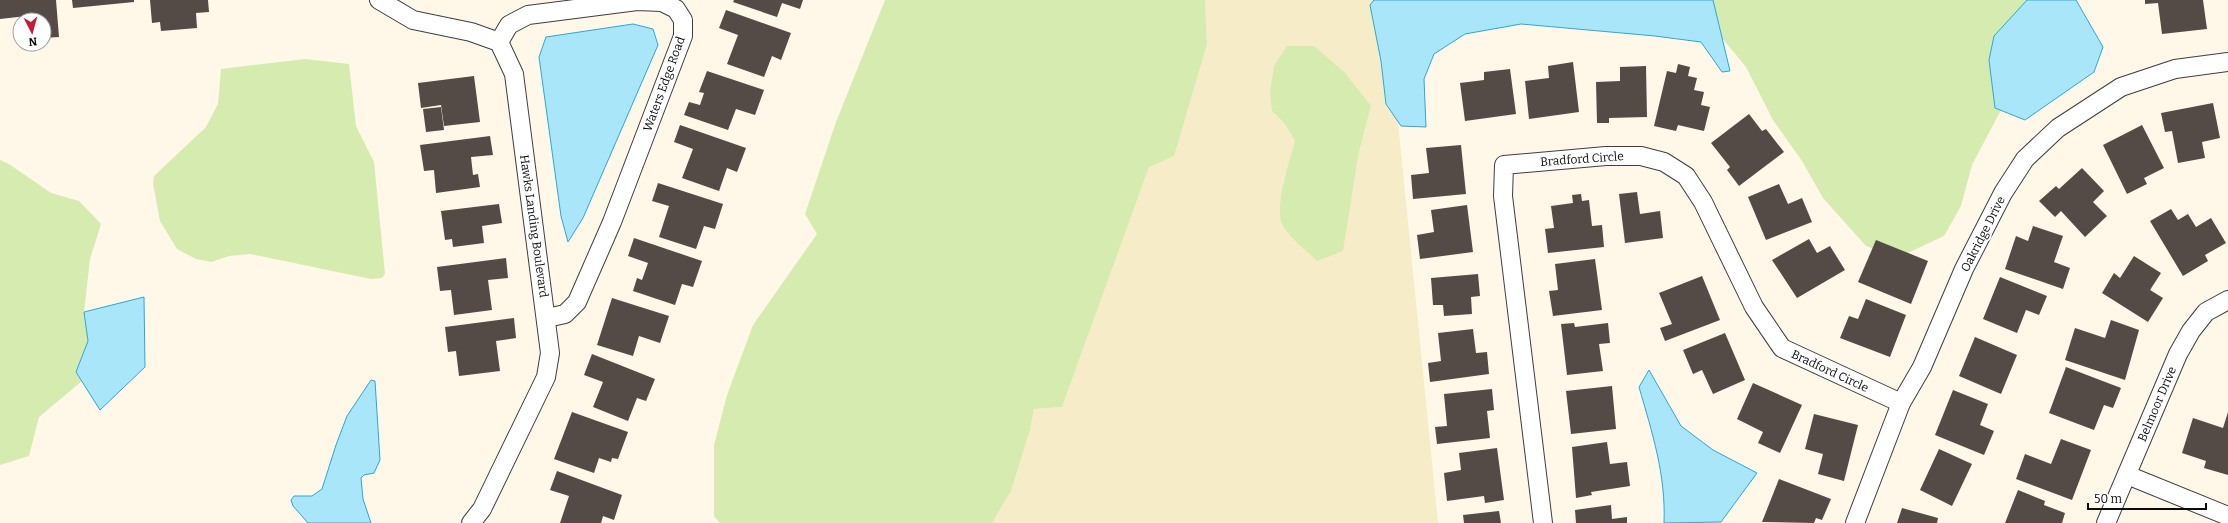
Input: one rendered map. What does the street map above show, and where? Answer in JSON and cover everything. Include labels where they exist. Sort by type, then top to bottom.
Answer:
[{"type":"street","points":[[379,0],[413,20],[471,32],[500,42]]},
{"type":"street","name":"Waters Edge Road","points":[[500,42],[509,25],[528,15],[637,1],[662,2],[676,9],[683,22],[684,36],[612,222],[577,302],[565,314],[547,318]]},
{"type":"street","name":"Hawks Landing Boulevard","points":[[471,523],[482,509],[546,377],[550,353],[547,318],[514,74],[500,42]]},
{"type":"street","name":"Oakridge Drive","points":[[1855,523],[1901,403],[1922,367],[1968,262],[2003,193],[2025,159],[2058,128],[2121,87],[2175,69],[2228,62]]},
{"type":"street","name":"Bradford Circle","points":[[1542,523],[1503,196],[1504,165],[1606,156],[1641,156],[1664,162],[1686,176],[1703,202],[1754,307],[1782,348],[1901,403]]},
{"type":"street","name":"Belmoor Drive","points":[[2106,523],[2178,354],[2191,331],[2206,312],[2228,300]]},
{"type":"street","points":[[2127,475],[2228,516]]},
{"type":"shaded area","points":[[1205,0],[1374,0],[1370,6],[1381,61],[1386,104],[1398,122],[1438,523],[992,523],[1011,491],[1030,430],[1034,409],[1062,407],[1149,167],[1190,98],[1207,44]],"holes":[[[1371,106],[1358,156],[1282,225],[1280,206],[1284,180],[1295,141],[1285,124],[1272,111]]]},
{"type":"green space","points":[[885,0],[1205,0],[1207,44],[1174,156],[1149,167],[1062,407],[1034,409],[1030,430],[1011,491],[992,523],[720,523],[714,516],[714,445],[727,395],[753,325],[817,234],[805,214],[836,122]]},
{"type":"green space","points":[[1713,0],[2027,0],[1994,36],[1989,60],[1995,107],[2001,110],[1972,165],[1961,206],[1944,236],[1897,258],[1866,246],[1823,198],[1802,161],[1773,120],[1746,67],[1722,38]]},
{"type":"green space","points":[[1287,46],[1314,46],[1344,72],[1371,106],[1358,156],[1343,251],[1317,261],[1290,235],[1283,226],[1280,218],[1283,184],[1295,141],[1285,124],[1272,111],[1270,92],[1274,66]]},
{"type":"green space","points":[[305,59],[349,64],[356,126],[374,162],[385,274],[382,278],[371,279],[250,254],[229,256],[211,262],[196,259],[177,249],[160,221],[153,184],[154,176],[206,127],[218,104],[221,69]]},
{"type":"green space","points":[[0,160],[9,164],[51,193],[79,201],[101,224],[90,259],[84,312],[88,341],[76,372],[82,381],[39,417],[29,456],[0,465]]},
{"type":"water","points":[[1374,0],[1713,0],[1730,71],[1722,72],[1701,42],[1655,36],[1521,24],[1465,34],[1434,54],[1424,79],[1426,127],[1401,126],[1386,104],[1381,61],[1370,5]]},
{"type":"water","points":[[2027,0],[2076,0],[2103,47],[2094,72],[2025,120],[1995,108],[1989,60],[1994,36]]},
{"type":"water","points":[[633,24],[653,29],[658,45],[583,218],[568,242],[561,216],[539,57],[546,37]]},
{"type":"water","points":[[144,297],[145,367],[100,410],[76,372],[88,341],[84,312]]},
{"type":"water","points":[[1649,370],[1681,426],[1713,450],[1757,473],[1721,522],[1664,523],[1663,488],[1657,454],[1639,387]]},
{"type":"water","points":[[371,380],[375,381],[380,460],[374,473],[364,475],[361,478],[363,499],[371,523],[308,523],[293,506],[291,500],[294,496],[312,496],[322,489],[347,416]]},
{"type":"building","points":[[0,0],[56,0],[59,37],[52,37],[52,12],[12,12],[12,18],[0,19]]},
{"type":"building","points":[[72,0],[134,0],[134,2],[73,8]]},
{"type":"building","points":[[150,0],[208,0],[209,12],[196,13],[197,28],[161,31],[160,22],[152,23]]},
{"type":"building","points":[[734,0],[803,0],[800,9],[782,3],[777,17],[733,2]]},
{"type":"building","points":[[2145,0],[2203,0],[2207,29],[2162,34],[2158,3],[2145,4]]},
{"type":"building","points":[[726,10],[791,33],[781,60],[772,56],[764,77],[727,64],[738,35],[719,28]]},
{"type":"building","points":[[1573,62],[1579,112],[1529,119],[1525,81],[1549,78],[1548,66]]},
{"type":"building","points":[[1678,64],[1690,67],[1688,76],[1697,78],[1694,90],[1704,92],[1701,105],[1710,107],[1704,131],[1678,125],[1676,131],[1654,126],[1667,71],[1676,73]]},
{"type":"building","points":[[1646,66],[1647,117],[1609,118],[1609,123],[1597,123],[1596,82],[1620,81],[1620,67]]},
{"type":"building","points":[[1510,69],[1516,114],[1465,121],[1460,83],[1484,80],[1484,72]]},
{"type":"building","points":[[707,71],[764,90],[755,115],[736,109],[728,130],[684,115],[689,102],[700,105],[704,93],[699,92]]},
{"type":"building","points":[[474,76],[480,122],[444,126],[441,105],[421,108],[418,83]]},
{"type":"building","points":[[2213,103],[2220,138],[2202,142],[2205,158],[2178,163],[2172,131],[2165,132],[2161,113]]},
{"type":"building","points":[[441,107],[444,130],[426,132],[423,109]]},
{"type":"building","points":[[1749,114],[1762,131],[1766,129],[1784,152],[1739,186],[1727,170],[1730,167],[1711,143]]},
{"type":"building","points":[[680,125],[746,148],[737,172],[727,168],[719,191],[682,178],[693,149],[674,142]]},
{"type":"building","points":[[2142,125],[2164,168],[2144,178],[2147,184],[2127,194],[2103,145]]},
{"type":"building","points":[[490,136],[493,155],[471,157],[473,175],[478,174],[480,187],[436,193],[434,170],[424,171],[420,145]]},
{"type":"building","points":[[1461,145],[1466,194],[1413,199],[1411,175],[1429,173],[1426,148]]},
{"type":"building","points":[[2082,168],[2104,191],[2093,202],[2107,216],[2085,237],[2061,211],[2055,217],[2039,201],[2056,186],[2059,189]]},
{"type":"building","points":[[658,183],[723,204],[715,229],[704,226],[696,249],[659,237],[669,206],[652,201]]},
{"type":"building","points":[[1779,184],[1788,204],[1802,198],[1812,222],[1766,240],[1748,197]]},
{"type":"building","points":[[1637,192],[1640,214],[1660,211],[1663,238],[1625,243],[1619,194]]},
{"type":"building","points":[[1581,194],[1582,201],[1589,200],[1592,226],[1602,225],[1604,247],[1548,253],[1545,229],[1554,228],[1551,206],[1573,203],[1572,195]]},
{"type":"building","points":[[499,204],[502,223],[482,226],[484,243],[453,247],[452,239],[445,240],[441,211]]},
{"type":"building","points":[[1467,205],[1473,252],[1420,259],[1417,235],[1434,232],[1431,210]]},
{"type":"building","points":[[2171,209],[2178,220],[2188,214],[2196,227],[2211,218],[2226,243],[2205,255],[2208,261],[2183,276],[2150,221]]},
{"type":"building","points":[[2033,226],[2063,236],[2054,262],[2070,268],[2063,289],[2005,269],[2016,236],[2028,241]]},
{"type":"building","points":[[634,238],[702,261],[693,287],[682,284],[675,305],[633,291],[637,278],[642,280],[648,263],[628,256]]},
{"type":"building","points":[[1809,239],[1817,253],[1830,246],[1845,270],[1797,298],[1772,260]]},
{"type":"building","points":[[1876,240],[1928,261],[1911,304],[1858,282]]},
{"type":"building","points":[[2134,256],[2161,273],[2150,290],[2163,298],[2148,322],[2102,293],[2114,273],[2120,278]]},
{"type":"building","points":[[506,258],[508,278],[488,280],[492,310],[454,315],[451,290],[440,291],[437,267]]},
{"type":"building","points":[[1595,259],[1602,310],[1553,316],[1549,291],[1558,290],[1555,264]]},
{"type":"building","points":[[1478,274],[1480,296],[1471,297],[1472,314],[1444,316],[1443,305],[1433,305],[1431,278]]},
{"type":"building","points":[[1702,276],[1720,320],[1665,341],[1660,328],[1672,324],[1659,293]]},
{"type":"building","points":[[2000,277],[2047,296],[2039,315],[2026,310],[2017,333],[1983,319]]},
{"type":"building","points":[[612,298],[669,316],[660,343],[639,336],[633,356],[597,345]]},
{"type":"building","points":[[1866,299],[1906,315],[1890,357],[1840,338],[1849,316],[1858,319]]},
{"type":"building","points":[[514,318],[516,338],[496,341],[500,371],[459,376],[456,351],[448,352],[445,327]]},
{"type":"building","points":[[2111,320],[2139,330],[2125,380],[2065,360],[2075,328],[2105,338]]},
{"type":"building","points":[[1574,323],[1575,327],[1608,323],[1610,343],[1599,344],[1603,371],[1567,375],[1561,324]]},
{"type":"building","points":[[1473,329],[1476,353],[1487,352],[1489,374],[1430,382],[1428,363],[1441,361],[1438,333]]},
{"type":"building","points":[[1725,333],[1745,380],[1713,394],[1702,370],[1693,374],[1683,350]]},
{"type":"building","points":[[1975,337],[2017,355],[2001,394],[1959,376]]},
{"type":"building","points":[[592,354],[655,379],[646,401],[637,398],[628,421],[593,407],[603,382],[584,375]]},
{"type":"building","points":[[2066,367],[2121,388],[2113,408],[2104,405],[2094,430],[2049,413]]},
{"type":"building","points":[[1753,383],[1802,405],[1780,453],[1758,443],[1763,432],[1737,419]]},
{"type":"building","points":[[1612,386],[1616,429],[1571,434],[1566,391]]},
{"type":"building","points":[[1492,389],[1494,410],[1487,411],[1490,438],[1437,444],[1435,427],[1447,426],[1444,394]]},
{"type":"building","points":[[1953,390],[1988,404],[1980,425],[1994,431],[1984,455],[1935,435]]},
{"type":"building","points":[[572,412],[628,432],[618,459],[612,458],[611,462],[599,458],[594,473],[554,459]]},
{"type":"building","points":[[2228,412],[2228,475],[2204,468],[2206,461],[2182,453],[2193,418],[2223,428]]},
{"type":"building","points":[[1814,414],[1858,425],[1844,481],[1818,474],[1823,454],[1805,449]]},
{"type":"building","points":[[2061,439],[2091,450],[2072,500],[2016,479],[2025,454],[2051,464]]},
{"type":"building","points":[[1607,442],[1610,464],[1627,462],[1630,486],[1591,492],[1592,495],[1576,498],[1572,447]]},
{"type":"building","points":[[1497,448],[1504,500],[1485,503],[1484,496],[1447,501],[1444,473],[1461,470],[1459,453]]},
{"type":"building","points":[[1939,449],[1972,464],[1952,506],[1920,490]]},
{"type":"building","points":[[557,471],[622,495],[614,520],[603,516],[601,523],[560,523],[569,496],[550,490]]},
{"type":"building","points":[[1779,479],[1831,499],[1822,520],[1816,518],[1814,523],[1762,522]]},
{"type":"building","points":[[2018,490],[2045,501],[2044,505],[2065,513],[2062,523],[2005,523]]},
{"type":"building","points":[[1611,505],[1612,519],[1627,517],[1627,523],[1576,523],[1575,510]]},
{"type":"building","points":[[1902,508],[1938,518],[1937,523],[1897,523]]},
{"type":"building","points":[[1499,511],[1501,523],[1464,523],[1463,515]]}]
